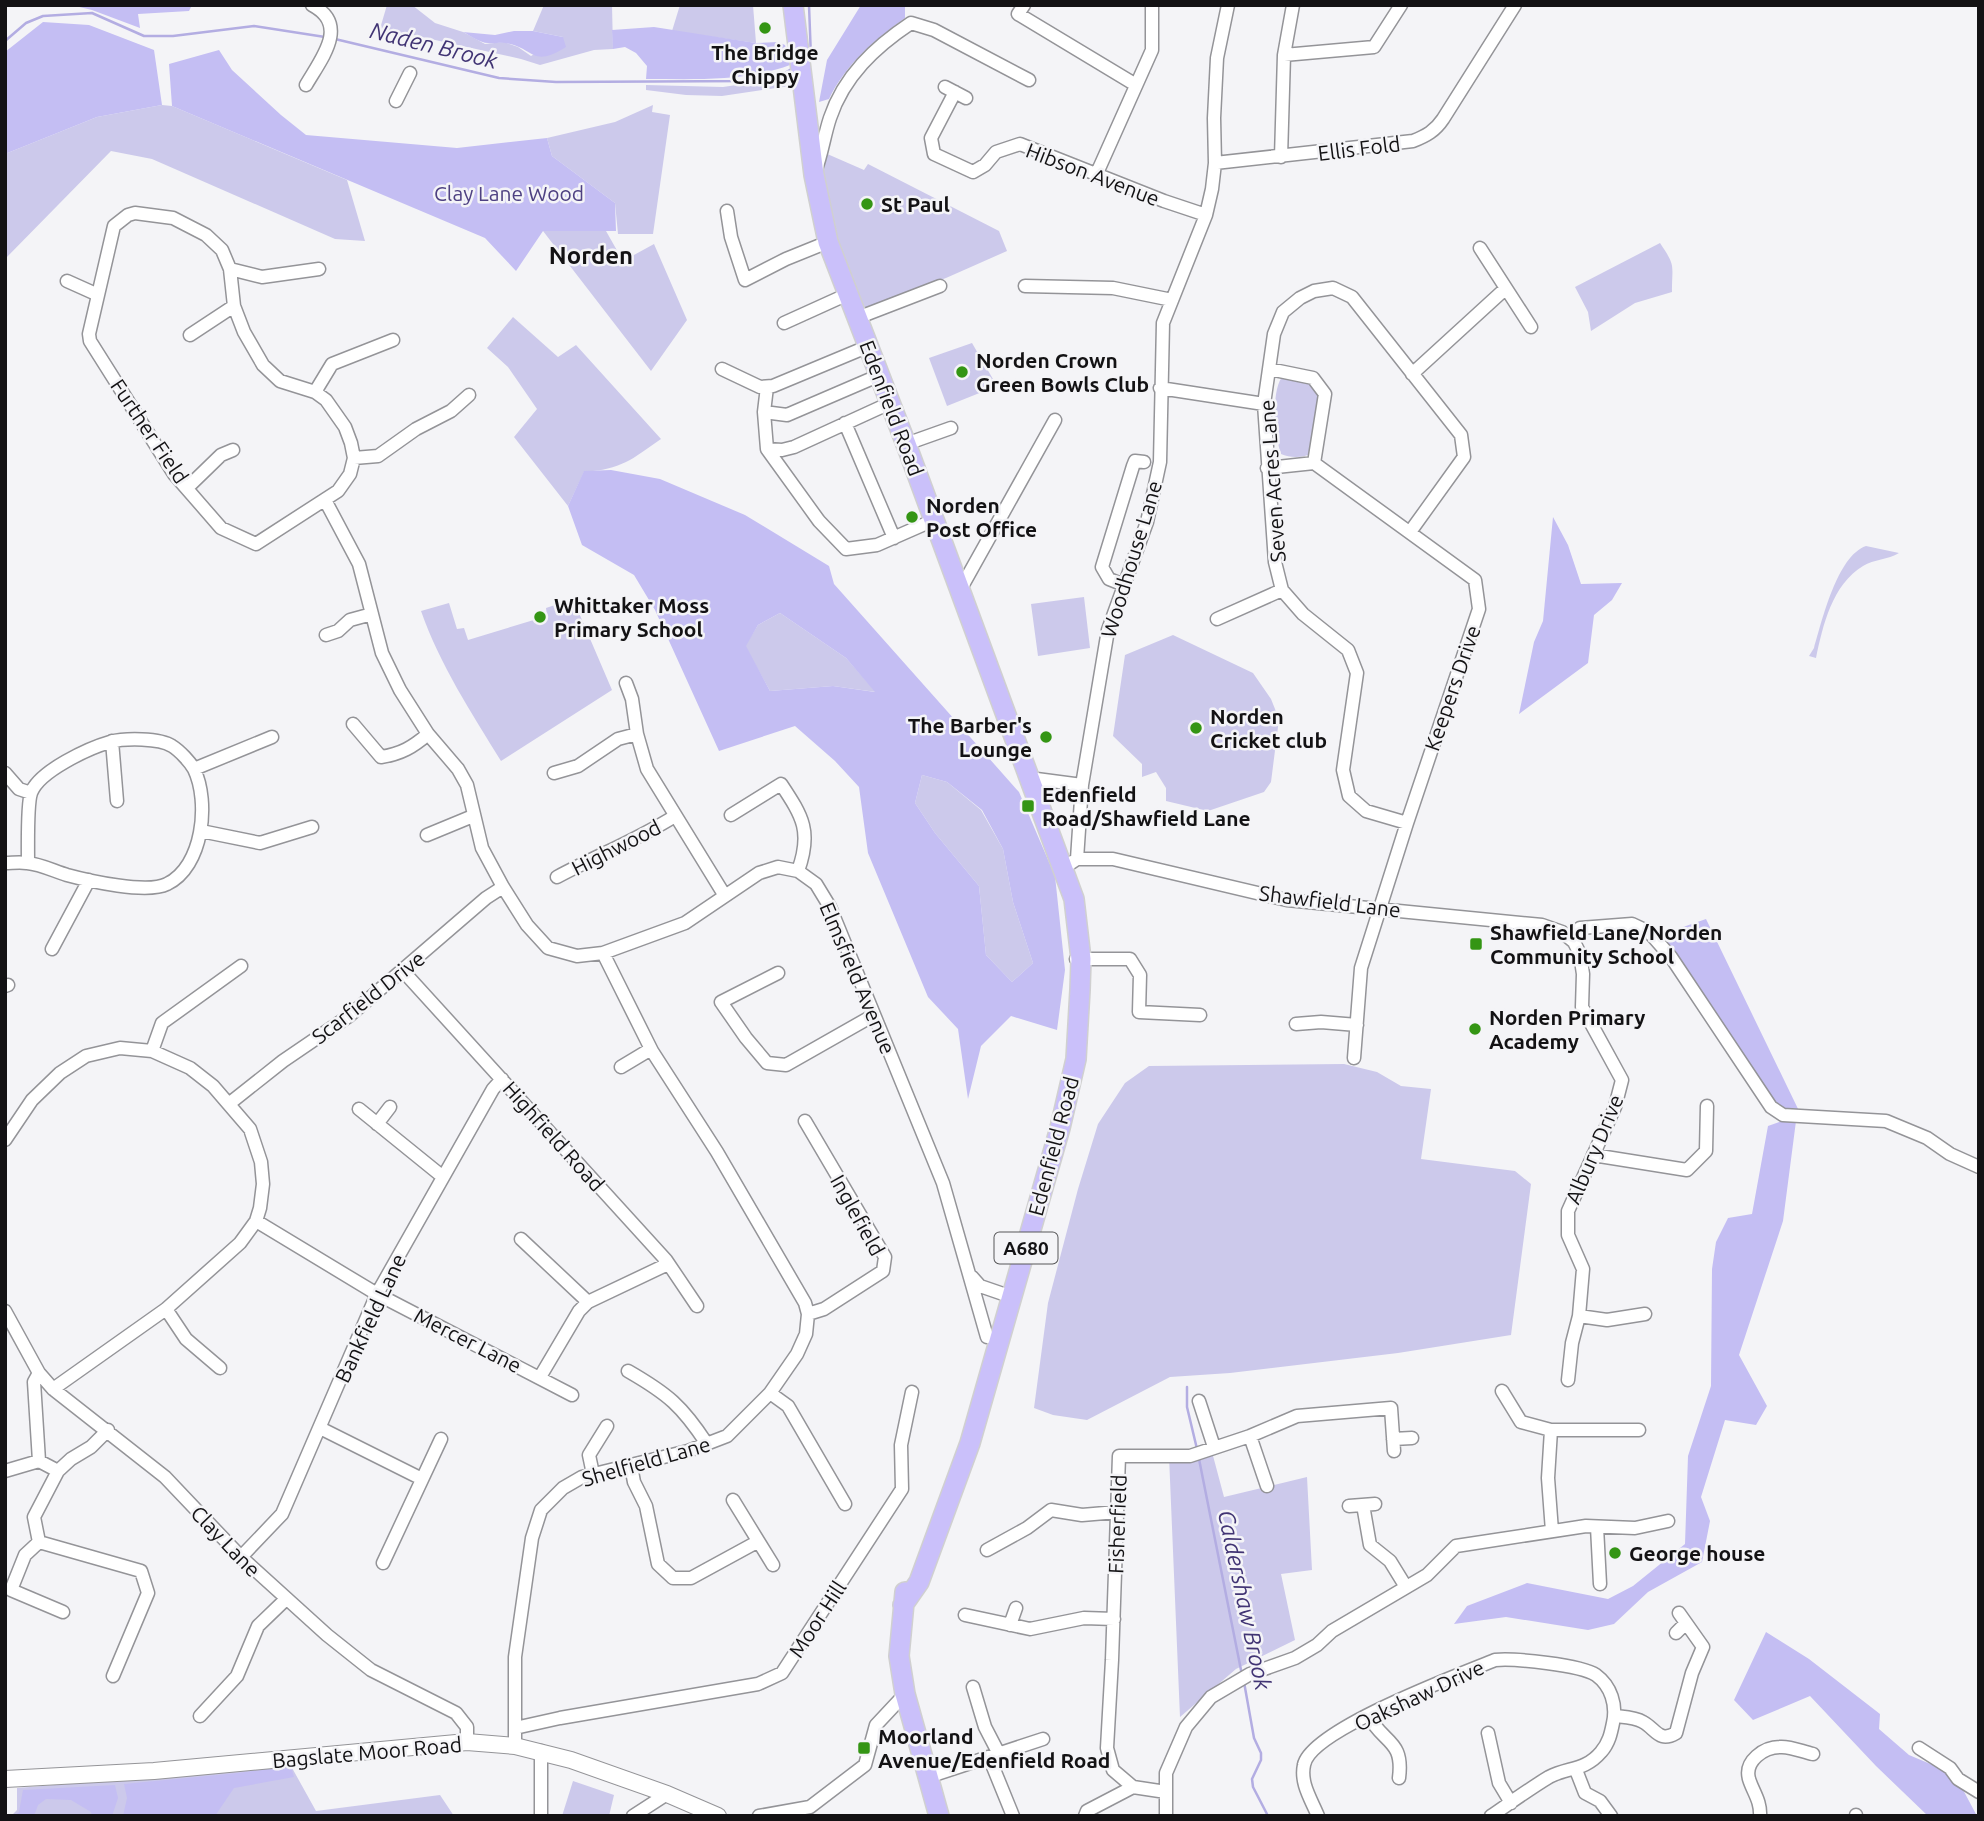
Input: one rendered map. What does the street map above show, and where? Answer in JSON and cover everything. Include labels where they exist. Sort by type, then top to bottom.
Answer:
[{"type":"main road","name":"Edenfield Road","points":[[793,5],[814,175],[828,242],[906,444],[1029,778],[1068,868],[1064,904],[1076,959],[1066,1056],[970,1443],[946,1490]]},
{"type":"main road","name":"Edenfield Road","points":[[939,1816],[905,1694],[899,1656],[903,1605],[919,1582],[987,1337],[1006,1295]]},
{"type":"street","points":[[306,85],[323,57],[331,31],[322,10],[312,5]]},
{"type":"street","points":[[1097,173],[1153,50],[1152,5]]},
{"type":"street","name":"Woodhouse Lane","points":[[1068,868],[1108,630],[1147,522],[1160,462],[1163,323],[1206,215],[1212,189],[1217,58],[1228,5]]},
{"type":"street","points":[[1281,157],[1284,55],[1293,5]]},
{"type":"street","points":[[1284,55],[1374,47],[1401,5]]},
{"type":"street","name":"Ellis Fold","points":[[1215,163],[1413,141],[1426,136],[1436,129],[1443,119],[1515,5]]},
{"type":"street","points":[[1006,6],[1021,10],[1136,85]]},
{"type":"street","points":[[814,175],[824,148],[830,118],[851,76],[888,38],[911,23],[934,30],[1029,80]]},
{"type":"street","points":[[396,100],[410,73]]},
{"type":"street","name":"Hibson Avenue","points":[[955,92],[930,138],[934,154],[973,172],[985,165],[996,152],[1020,144],[1206,215]]},
{"type":"street","points":[[727,211],[745,280],[828,242]]},
{"type":"street","name":"Further Field","points":[[230,269],[222,250],[206,235],[173,218],[135,213],[128,215],[114,226],[96,294],[90,341],[174,474],[221,528],[256,544],[325,500]]},
{"type":"street","points":[[1480,248],[1531,327]]},
{"type":"street","points":[[319,269],[262,277],[230,269],[234,306],[243,332],[263,365],[280,381],[315,392],[335,411],[345,427],[354,458],[345,483],[325,500],[359,564],[382,653],[400,690],[428,734],[458,768],[467,785],[482,848],[527,925],[548,948],[577,956],[603,953],[685,923],[759,873],[778,867],[798,871],[805,852],[806,833],[800,812],[781,785],[731,815]]},
{"type":"street","points":[[67,281],[96,294]]},
{"type":"street","points":[[857,318],[940,286]]},
{"type":"street","points":[[1025,286],[1113,288],[1172,300]]},
{"type":"street","name":"Seven Acres Lane","points":[[1407,823],[1366,811],[1349,796],[1343,770],[1357,673],[1348,650],[1303,614],[1283,590],[1275,562],[1264,404],[1274,334],[1283,312],[1314,291],[1333,288],[1352,297],[1461,435],[1464,457],[1410,532]]},
{"type":"street","points":[[1412,374],[1505,289]]},
{"type":"street","points":[[784,323],[848,294]]},
{"type":"street","points":[[190,335],[234,306]]},
{"type":"street","points":[[315,392],[331,364],[393,340]]},
{"type":"street","points":[[722,369],[760,387],[770,387],[869,346]]},
{"type":"street","points":[[1267,468],[1314,463],[1325,394],[1313,378],[1269,369]]},
{"type":"street","points":[[764,412],[787,415],[880,375]]},
{"type":"street","points":[[770,387],[764,412],[767,449],[819,521],[846,549],[877,545],[934,520]]},
{"type":"street","points":[[1160,388],[1264,404]]},
{"type":"street","points":[[354,458],[378,456],[416,429],[451,411],[469,396]]},
{"type":"street","points":[[767,449],[782,450],[794,447],[890,403]]},
{"type":"street","points":[[960,590],[1055,420]]},
{"type":"street","points":[[845,423],[894,538]]},
{"type":"street","points":[[906,444],[951,428]]},
{"type":"street","points":[[187,488],[221,455],[233,450]]},
{"type":"street","points":[[1124,585],[1109,579],[1101,567],[1135,461],[1144,462]]},
{"type":"street","name":"Keepers Drive","points":[[1314,463],[1475,580],[1479,609],[1361,968],[1354,1058]]},
{"type":"street","points":[[1217,619],[1283,590]]},
{"type":"street","points":[[326,635],[338,631],[350,620],[372,614]]},
{"type":"street","name":"Highwood","points":[[626,683],[647,769],[725,896]]},
{"type":"street","points":[[354,724],[381,757],[396,755],[414,746],[428,734]]},
{"type":"street","points":[[554,773],[578,766],[618,739],[637,734]]},
{"type":"street","points":[[194,769],[272,737]]},
{"type":"street","points":[[5,863],[28,863],[89,880],[137,888],[166,885],[184,870],[193,856],[201,831],[201,796],[194,769],[172,746],[157,740],[113,741],[71,760],[43,778],[31,793],[28,863]]},
{"type":"street","points":[[113,741],[117,801]]},
{"type":"street","points":[[5,773],[19,789],[31,793]]},
{"type":"street","points":[[1029,778],[1082,785]]},
{"type":"street","points":[[427,835],[473,816]]},
{"type":"street","name":"Highwood","points":[[557,877],[646,835],[675,816]]},
{"type":"street","points":[[201,831],[260,843],[312,827]]},
{"type":"street","name":"Shawfield Lane","points":[[1068,868],[1113,859],[1287,900],[1542,925],[1565,935]]},
{"type":"street","name":"Elmsfield Avenue","points":[[798,871],[816,884],[830,907],[943,1183],[987,1337]]},
{"type":"street","points":[[51,949],[89,880]]},
{"type":"street","name":"Scarfield Drive","points":[[230,1103],[283,1061],[349,1016],[486,898],[503,887]]},
{"type":"street","points":[[1565,935],[1580,929],[1632,924],[1649,933],[1671,957],[1771,1107],[1783,1115],[1886,1121],[1927,1138],[1950,1154],[1979,1167]]},
{"type":"street","name":"Albury Drive","points":[[1565,935],[1574,942],[1580,954],[1583,1007],[1622,1080],[1615,1107],[1568,1212],[1568,1235],[1583,1269],[1579,1316],[1572,1343],[1568,1380]]},
{"type":"street","points":[[603,953],[651,1049],[717,1152],[805,1303],[808,1314]]},
{"type":"street","points":[[1076,959],[1130,959],[1140,975],[1139,1012],[1200,1015]]},
{"type":"street","points":[[152,1051],[162,1023],[241,965]]},
{"type":"street","name":"Highfield Road","points":[[402,971],[668,1264],[697,1306]]},
{"type":"street","points":[[778,973],[721,1002],[767,1063],[786,1065],[874,1015]]},
{"type":"street","points":[[1296,1024],[1321,1022],[1357,1025]]},
{"type":"street","points":[[5,1140],[32,1100],[60,1073],[86,1056],[120,1048],[152,1051],[190,1068],[213,1086],[250,1129],[261,1162],[263,1184],[256,1221],[240,1242],[166,1309],[53,1389]]},
{"type":"street","points":[[621,1067],[651,1049]]},
{"type":"street","name":"Bankfield Lane","points":[[241,1558],[282,1514],[377,1294],[493,1089],[502,1079]]},
{"type":"street","points":[[1593,1156],[1687,1170],[1706,1151],[1707,1106]]},
{"type":"street","points":[[377,1124],[390,1107]]},
{"type":"street","points":[[359,1109],[443,1177]]},
{"type":"street","name":"Inglefield","points":[[805,1121],[885,1256],[883,1271],[824,1309],[808,1314]]},
{"type":"street","name":"Mercer Lane","points":[[256,1221],[377,1294],[572,1395]]},
{"type":"street","points":[[521,1239],[588,1302]]},
{"type":"street","points":[[540,1377],[579,1311],[588,1302],[668,1264]]},
{"type":"street","points":[[970,1274],[980,1286],[1006,1295]]},
{"type":"street","points":[[166,1309],[186,1339],[220,1368]]},
{"type":"street","name":"Clay Lane","points":[[5,1311],[39,1373],[53,1389],[165,1477],[241,1558],[285,1600],[371,1670],[456,1713],[467,1727],[467,1742]]},
{"type":"street","name":"Shelfield Lane","points":[[514,1746],[515,1657],[532,1538],[541,1510],[563,1488],[582,1477],[631,1466],[727,1436],[770,1393],[797,1354],[806,1334],[808,1314]]},
{"type":"street","points":[[1579,1316],[1606,1320],[1645,1314]]},
{"type":"street","points":[[628,1371],[660,1389],[687,1413],[707,1444]]},
{"type":"street","points":[[39,1373],[34,1382],[39,1461]]},
{"type":"street","points":[[1502,1391],[1521,1422],[1551,1430],[1639,1430]]},
{"type":"street","name":"Moor Hill","points":[[515,1728],[758,1685],[782,1673],[902,1489],[901,1446],[912,1392]]},
{"type":"street","points":[[770,1393],[788,1406],[845,1504]]},
{"type":"street","name":"Fisherfield","points":[[1133,1787],[1113,1770],[1107,1748],[1119,1456],[1191,1456],[1250,1436],[1297,1416],[1389,1401],[1393,1445],[1412,1438]]},
{"type":"street","points":[[1205,1408],[1209,1448]]},
{"type":"street","points":[[593,1474],[590,1455],[607,1426]]},
{"type":"street","points":[[320,1428],[422,1479]]},
{"type":"street","points":[[39,1542],[34,1517],[58,1471],[91,1447],[108,1430]]},
{"type":"street","points":[[1551,1430],[1548,1478],[1552,1531]]},
{"type":"street","points":[[1250,1436],[1268,1486]]},
{"type":"street","points":[[383,1563],[441,1439]]},
{"type":"street","points":[[5,1471],[39,1461],[58,1471]]},
{"type":"street","points":[[631,1466],[634,1482],[646,1506],[658,1564],[673,1578],[691,1578],[757,1542]]},
{"type":"street","points":[[733,1500],[773,1565]]},
{"type":"street","points":[[1362,1505],[1370,1545],[1390,1561],[1406,1587]]},
{"type":"street","points":[[987,1550],[1027,1528],[1051,1510],[1083,1515],[1117,1512]]},
{"type":"street","points":[[1166,1816],[1166,1773],[1186,1727],[1211,1697],[1250,1674],[1296,1658],[1332,1632],[1427,1575],[1456,1546],[1552,1531],[1597,1527],[1635,1528],[1668,1521]]},
{"type":"street","points":[[1597,1527],[1600,1584]]},
{"type":"street","points":[[39,1542],[141,1571],[148,1593],[113,1676]]},
{"type":"street","points":[[39,1542],[25,1555],[10,1590],[63,1612]]},
{"type":"street","points":[[200,1716],[237,1676],[258,1626],[285,1600]]},
{"type":"street","points":[[1010,1625],[1016,1608]]},
{"type":"street","points":[[965,1615],[1030,1629],[1084,1618],[1114,1619]]},
{"type":"street","points":[[1491,1816],[1551,1776],[1576,1770],[1601,1752],[1609,1740],[1615,1716],[1642,1721],[1670,1742],[1676,1733],[1692,1672],[1703,1647],[1683,1618],[1676,1633]]},
{"type":"street","name":"Oakshaw Drive","points":[[1318,1816],[1303,1782],[1304,1762],[1318,1745],[1368,1715],[1495,1660],[1508,1659],[1587,1671],[1606,1686],[1614,1699],[1615,1716]]},
{"type":"street","points":[[973,1687],[1013,1816]]},
{"type":"street","points":[[759,1816],[810,1807],[865,1765],[876,1725],[905,1694]]},
{"type":"street","points":[[1368,1715],[1379,1733],[1397,1749],[1401,1758],[1399,1777]]},
{"type":"street","points":[[1488,1733],[1498,1749],[1499,1783],[1511,1803]]},
{"type":"street","points":[[928,1777],[1043,1739]]},
{"type":"street","name":"Bagslate Moor Road","points":[[5,1779],[154,1772],[467,1742],[541,1751],[667,1794],[718,1816]]},
{"type":"street","points":[[1761,1815],[1758,1798],[1748,1776],[1751,1761],[1767,1750],[1781,1746],[1814,1754]]},
{"type":"street","points":[[1919,1748],[1950,1768],[1958,1779],[1979,1792]]},
{"type":"street","points":[[541,1751],[541,1816]]},
{"type":"street","points":[[1576,1770],[1585,1793],[1600,1801],[1611,1816]]},
{"type":"street","points":[[1085,1816],[1087,1811],[1133,1787],[1166,1792]]},
{"type":"street","points":[[633,1816],[667,1794]]},
{"type":"shaded area","points":[[387,5],[412,5],[435,23],[463,32],[485,44],[504,42],[531,56],[563,37],[533,31],[544,5],[612,5],[613,49],[594,50],[540,65],[408,34],[379,32]]},
{"type":"shaded area","points":[[680,5],[753,5],[756,43],[672,31]]},
{"type":"shaded area","points":[[792,77],[793,84],[790,86],[722,96],[646,90],[646,85],[723,87]]},
{"type":"shaded area","points":[[162,105],[172,106],[347,180],[365,241],[335,239],[152,159],[111,151],[5,259],[5,154],[97,117]]},
{"type":"shaded area","points":[[653,105],[652,112],[670,115],[653,234],[618,234],[615,203],[552,156],[547,138],[615,122]]},
{"type":"shaded area","points":[[825,153],[864,170],[868,164],[999,231],[1007,251],[946,278],[864,308],[840,253],[828,212]]},
{"type":"shaded area","points":[[543,231],[606,231],[623,261],[654,244],[687,320],[651,371]]},
{"type":"shaded area","points":[[1660,243],[1672,266],[1672,292],[1635,303],[1591,331],[1588,312],[1575,287]]},
{"type":"shaded area","points":[[513,317],[558,357],[576,345],[661,439],[617,466],[584,472],[568,506],[514,437],[537,409],[508,367],[487,348]]},
{"type":"shaded area","name":"Norden Crown Green Bowls Club","points":[[972,343],[997,386],[947,406],[929,358]]},
{"type":"shaded area","points":[[1284,375],[1314,380],[1323,394],[1312,453],[1305,456],[1281,454],[1279,447],[1275,401]]},
{"type":"shaded area","points":[[1866,546],[1899,553],[1863,566],[1852,574],[1830,607],[1816,658],[1809,656],[1839,576],[1856,552]]},
{"type":"shaded area","points":[[1084,597],[1090,648],[1038,656],[1031,604]]},
{"type":"shaded area","points":[[573,599],[612,690],[501,761],[447,669],[421,611],[449,603],[457,629],[464,628],[468,640],[547,616],[546,608]]},
{"type":"shaded area","points":[[780,613],[846,658],[876,692],[833,686],[770,691],[745,646],[758,625]]},
{"type":"shaded area","name":"Norden Cricket club","points":[[1173,635],[1253,673],[1271,699],[1279,719],[1271,782],[1264,792],[1208,811],[1166,801],[1166,788],[1156,772],[1142,777],[1142,764],[1113,736],[1125,655]]},
{"type":"shaded area","points":[[922,775],[947,782],[981,810],[1003,849],[1013,902],[1033,963],[1012,982],[986,955],[979,886],[935,833],[915,803]]},
{"type":"shaded area","points":[[1344,1064],[1377,1072],[1401,1086],[1431,1089],[1421,1159],[1515,1171],[1531,1184],[1511,1335],[1398,1353],[1230,1373],[1170,1377],[1087,1420],[1053,1415],[1034,1408],[1048,1303],[1078,1189],[1098,1124],[1125,1083],[1149,1066]]},
{"type":"shaded area","points":[[1212,1452],[1224,1497],[1307,1477],[1312,1570],[1281,1574],[1295,1640],[1236,1669],[1180,1717],[1169,1456]]},
{"type":"shaded area","points":[[291,1766],[316,1811],[440,1795],[454,1816],[11,1816],[17,1810],[17,1788]]},
{"type":"shaded area","points":[[573,1781],[614,1795],[609,1816],[562,1816]]},
{"type":"green space","points":[[71,5],[192,5],[189,11],[138,14],[140,28]]},
{"type":"green space","points":[[861,5],[905,5],[905,18],[862,54],[829,99],[819,102],[827,60]]},
{"type":"green space","points":[[43,22],[89,25],[154,50],[162,105],[97,117],[5,154],[5,52]]},
{"type":"green space","points":[[654,27],[756,43],[778,42],[785,45],[790,65],[737,77],[646,79],[647,66],[636,53],[625,47],[613,49],[612,30]]},
{"type":"green space","points":[[533,31],[563,37],[566,47],[546,56],[539,56],[515,45],[482,42],[463,32],[495,35]]},
{"type":"green space","name":"Clay Lane Wood","points":[[219,50],[232,70],[306,135],[457,148],[547,138],[552,156],[615,203],[616,231],[543,231],[516,271],[485,238],[172,106],[169,64]]},
{"type":"green space","points":[[611,470],[660,479],[745,515],[829,566],[834,584],[1019,792],[1055,876],[1065,970],[1057,1030],[1011,1016],[981,1046],[968,1099],[958,1029],[928,997],[868,853],[859,787],[835,761],[795,726],[719,751],[655,610],[634,575],[582,545],[568,506],[584,471]],"holes":[[[780,613],[846,658],[875,692],[833,686],[770,691],[746,646],[758,625]],[[922,775],[947,782],[982,810],[1003,849],[1013,902],[1033,963],[1012,982],[986,955],[979,886],[935,833],[915,803]]]},
{"type":"green space","points":[[1553,517],[1568,545],[1581,584],[1622,583],[1612,600],[1594,615],[1588,663],[1519,714],[1534,642],[1543,621]]},
{"type":"green space","points":[[1706,919],[1800,1113],[1781,1107],[1765,1093],[1666,945],[1663,934]]},
{"type":"green space","points":[[1782,1121],[1796,1121],[1783,1221],[1739,1355],[1767,1406],[1756,1425],[1725,1420],[1701,1497],[1710,1521],[1702,1562],[1648,1592],[1614,1624],[1588,1630],[1506,1617],[1454,1624],[1467,1606],[1527,1583],[1608,1599],[1633,1586],[1685,1544],[1688,1456],[1711,1386],[1712,1269],[1716,1242],[1728,1218],[1752,1214],[1768,1126]]},
{"type":"green space","points":[[1766,1632],[1809,1659],[1880,1714],[1879,1729],[1909,1755],[1947,1771],[1961,1786],[1977,1816],[1928,1816],[1810,1696],[1753,1720],[1734,1700]]},
{"type":"green space","points":[[291,1766],[294,1777],[234,1788],[215,1816],[123,1816],[127,1798],[124,1784]]},
{"type":"green space","points":[[115,1785],[118,1798],[112,1816],[92,1816],[91,1812],[71,1800],[46,1799],[38,1805],[34,1816],[14,1816],[19,1812],[23,1790]]},
{"type":"waterway","name":"Naden Brook","points":[[808,60],[811,58],[809,5]]},
{"type":"waterway","name":"Naden Brook","points":[[5,41],[26,23],[43,16],[92,13],[144,36],[173,36],[254,26],[325,37]]},
{"type":"waterway","name":"Naden Brook","points":[[335,39],[499,78],[556,82],[749,81],[780,76],[793,68]]},
{"type":"waterway","name":"Caldershaw Brook","points":[[1187,1387],[1187,1407],[1197,1449]]},
{"type":"waterway","name":"Caldershaw Brook","points":[[1199,1459],[1242,1675]]},
{"type":"waterway","name":"Caldershaw Brook","points":[[1244,1682],[1254,1738],[1261,1753],[1261,1760],[1252,1779],[1253,1787],[1268,1816]]},
{"type":"place","name":"The Bridge Chippy","points":[[765,28]]},
{"type":"place","name":"St Paul","points":[[867,204]]},
{"type":"place","name":"Norden Crown Green Bowls Club","points":[[962,372]]},
{"type":"place","name":"Norden Post Office","points":[[912,517]]},
{"type":"place","name":"Whittaker Moss Primary School","points":[[540,617]]},
{"type":"place","name":"Norden Cricket club","points":[[1196,728]]},
{"type":"place","name":"The Barber's Lounge","points":[[1046,737]]},
{"type":"place","name":"Edenfield Road/Shawfield Lane","points":[[1028,806]]},
{"type":"place","name":"Shawfield Lane/Norden Community School","points":[[1476,944]]},
{"type":"place","name":"Norden Primary Academy","points":[[1475,1029]]},
{"type":"place","name":"George house","points":[[1615,1553]]},
{"type":"place","name":"Moorland Avenue/Edenfield Road","points":[[864,1748]]},
{"type":"district","name":"Norden","points":[[591,255]]}]
